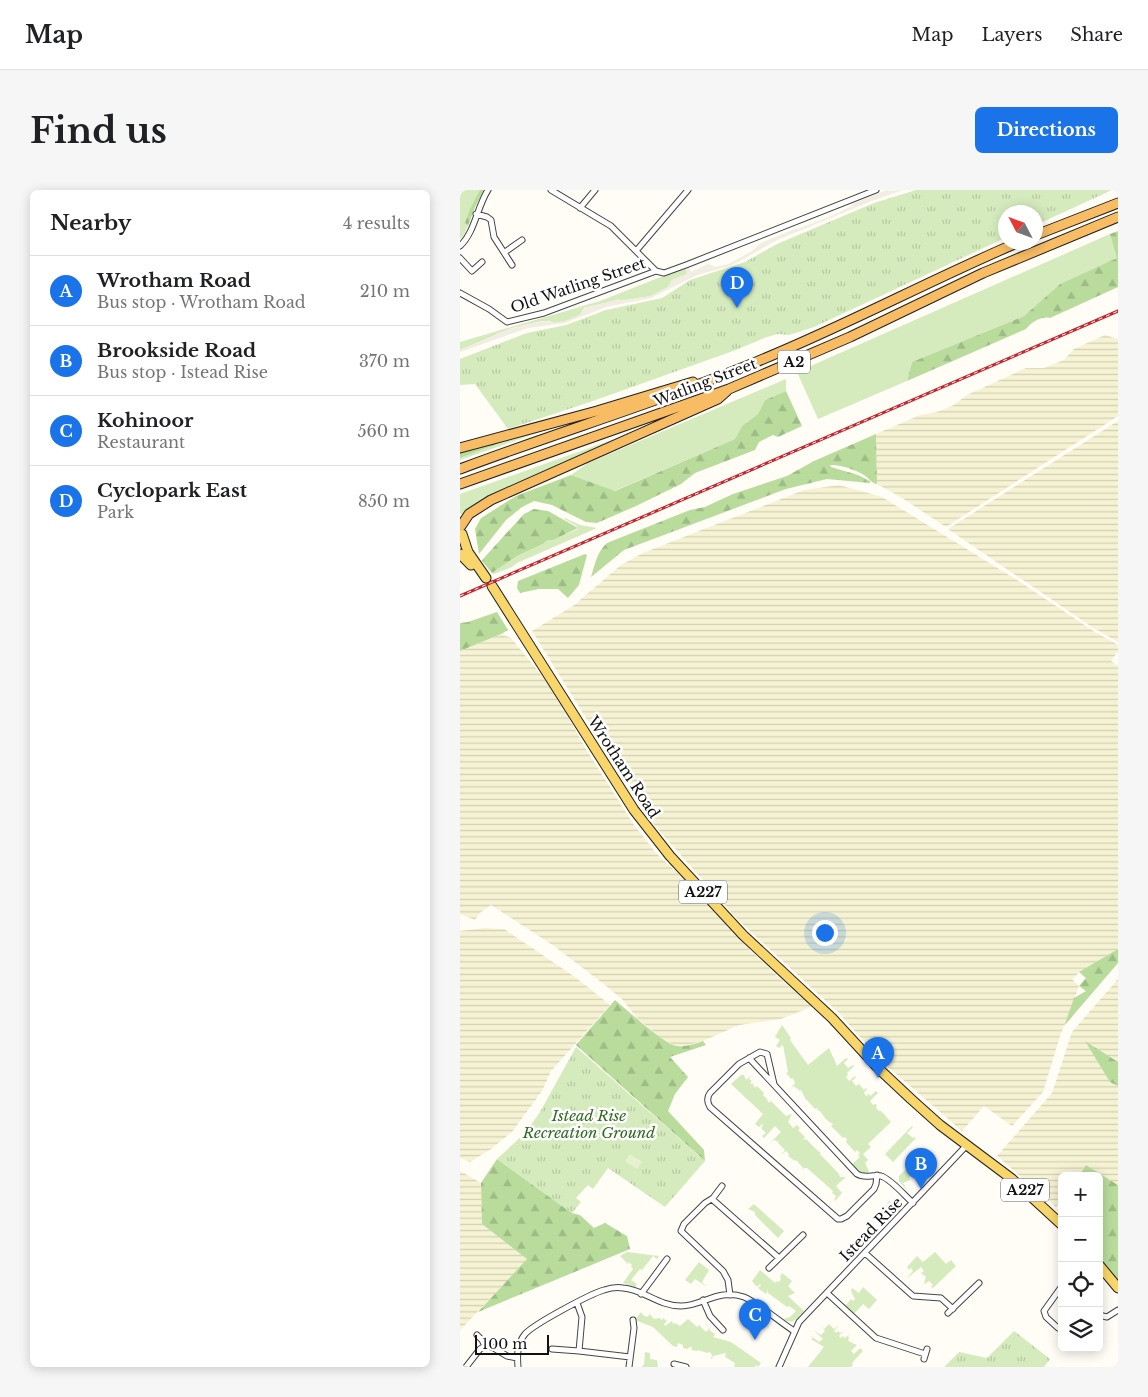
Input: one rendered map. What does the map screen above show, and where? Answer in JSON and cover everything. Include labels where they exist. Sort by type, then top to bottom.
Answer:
[{"type":"highway","points":[[1043,232],[1118,203]]},
{"type":"highway","name":"Watling Street","points":[[460,484],[729,389],[850,337],[983,273],[1118,217]]},
{"type":"highway","name":"Watling Street","points":[[460,469],[726,375],[819,335],[1000,250]]},
{"type":"highway","points":[[460,448],[597,411],[681,385],[726,375]]},
{"type":"highway","points":[[461,531],[469,514],[491,500],[718,399],[729,389]]},
{"type":"main road","points":[[460,554],[484,578],[468,552],[461,531]]},
{"type":"main road","name":"Wrotham Road","points":[[492,588],[513,616],[634,810],[664,848],[743,935],[829,1015],[886,1076],[940,1125],[1012,1179],[1058,1221]]},
{"type":"main road","points":[[1103,1270],[1118,1288]]},
{"type":"street","points":[[460,246],[468,236],[488,190]]},
{"type":"street","points":[[552,190],[611,226],[656,271],[664,273],[876,190]]},
{"type":"street","points":[[580,208],[594,190]]},
{"type":"street","points":[[636,251],[688,190]]},
{"type":"street","points":[[476,214],[491,220],[495,238],[512,265]]},
{"type":"street","points":[[504,252],[522,240]]},
{"type":"street","points":[[460,258],[472,271],[482,262]]},
{"type":"street","name":"Old Watling Street","points":[[460,293],[489,309],[507,322],[544,313],[656,271]]},
{"type":"street","points":[[774,1084],[767,1054],[760,1052],[739,1064],[708,1095],[707,1101],[710,1107],[838,1219],[847,1216],[874,1189],[877,1176]]},
{"type":"street","points":[[749,1058],[857,1174],[862,1177],[877,1176],[886,1179],[912,1203]]},
{"type":"street","name":"Istead Rise","points":[[779,1367],[799,1322],[967,1145]]},
{"type":"street","points":[[722,1186],[712,1199],[705,1203],[686,1222],[681,1231],[723,1271],[728,1280],[730,1295]]},
{"type":"street","points":[[712,1199],[779,1258]]},
{"type":"street","points":[[769,1268],[803,1235]]},
{"type":"street","points":[[866,1253],[913,1296],[941,1298],[950,1311],[979,1283]]},
{"type":"street","points":[[641,1294],[667,1260]]},
{"type":"street","points":[[518,1367],[517,1358],[520,1342],[529,1330],[577,1303],[612,1288],[627,1288],[657,1301],[677,1306],[730,1295],[748,1300],[794,1331]]},
{"type":"street","points":[[1057,1325],[1046,1317],[1044,1311],[1058,1292]]},
{"type":"street","points":[[826,1293],[876,1338],[925,1354]]},
{"type":"street","points":[[703,1300],[710,1318],[723,1330]]},
{"type":"street","points":[[577,1303],[582,1317],[579,1352]]},
{"type":"street","points":[[1103,1316],[1107,1317],[1118,1310]]},
{"type":"street","points":[[629,1367],[633,1322],[641,1325]]},
{"type":"street","points":[[477,1335],[485,1346]]},
{"type":"street","points":[[466,1367],[478,1350],[485,1346],[492,1347],[506,1356],[517,1358]]},
{"type":"street","points":[[552,1349],[630,1357]]},
{"type":"street","points":[[674,1364],[686,1367]]},
{"type":"shaded area","points":[[887,190],[903,190],[777,240],[738,262],[697,275],[651,298],[606,307],[565,323],[528,328],[460,352],[460,350],[497,333],[514,328],[544,321],[555,323],[565,321],[580,315],[584,309],[589,307],[618,299],[623,301],[654,295],[668,287],[672,280],[687,274],[686,267],[688,266],[691,272],[708,264],[715,267],[729,264],[752,251],[761,243],[831,216],[852,206],[854,203]]},
{"type":"shaded area","points":[[1105,335],[1118,339],[1118,416],[946,527],[877,484],[876,434],[920,415],[937,412],[954,405],[967,395],[1026,368],[1044,368],[1064,360],[1074,349]]},
{"type":"shaded area","points":[[1118,421],[1118,642],[1092,627],[948,529]]},
{"type":"shaded area","points":[[839,485],[882,497],[1118,645],[1118,651],[1111,661],[1118,666],[1118,949],[1072,979],[1079,986],[1060,1036],[1043,1092],[1012,1126],[984,1106],[962,1131],[880,1060],[839,1013],[738,920],[649,819],[632,794],[634,787],[622,776],[532,631],[573,606],[621,565],[643,553],[804,490]]},
{"type":"shaded area","points":[[501,634],[511,638],[547,682],[584,746],[634,825],[656,853],[685,880],[750,950],[786,984],[814,1006],[781,1019],[739,1025],[703,1041],[675,1046],[660,1037],[637,1018],[622,999],[601,982],[554,946],[491,905],[480,913],[475,920],[460,914],[460,651]]},
{"type":"shaded area","points":[[485,928],[504,929],[575,977],[610,1005],[551,1071],[542,1091],[512,1132],[491,1149],[470,1162],[460,1158],[460,931]]},
{"type":"shaded area","points":[[1118,979],[1118,1185],[1103,1176],[1103,1172],[1097,1172],[1086,1165],[1082,1172],[1058,1172],[1058,1204],[1056,1207],[997,1156],[1052,1093],[1072,1032]]},
{"type":"shaded area","points":[[460,1171],[481,1183],[482,1224],[528,1259],[460,1330]]},
{"type":"green space","points":[[460,190],[484,190],[464,235],[460,239]]},
{"type":"green space","points":[[480,190],[484,190],[468,226],[465,223]]},
{"type":"green space","points":[[916,190],[1112,190],[1043,222],[1043,205],[998,205],[998,241],[814,327],[789,335],[778,334],[767,337],[590,402],[508,429],[475,384],[460,385],[460,359],[527,333],[566,325],[606,310],[662,298],[690,280],[745,262],[777,244],[874,203]]},
{"type":"green space","points":[[1118,231],[1118,287],[1050,318],[1037,320],[1026,329],[907,381],[912,362],[1024,316],[1060,284],[1117,258],[1110,234]]},
{"type":"green space","points":[[1110,234],[1118,258],[1060,284],[1024,316],[912,362],[907,381],[818,419],[797,372]]},
{"type":"green space","points":[[686,267],[687,274],[672,280],[668,287],[651,296],[584,308],[580,315],[566,321],[554,323],[542,321],[512,328],[460,350],[460,342],[600,301]]},
{"type":"green space","points":[[786,379],[786,391],[765,400],[758,414],[742,426],[735,439],[614,491],[571,475],[588,463]]},
{"type":"green space","points":[[786,391],[802,426],[778,437],[773,435],[759,442],[755,450],[695,473],[681,484],[597,523],[586,522],[552,505],[534,501],[522,507],[506,520],[479,554],[475,529],[481,518],[516,496],[571,475],[615,491],[735,439],[742,426],[758,414],[765,400]]},
{"type":"green space","points":[[583,417],[460,460],[460,458],[503,442],[503,440]]},
{"type":"green space","points":[[651,426],[480,504],[463,515],[460,513],[460,494]]},
{"type":"green space","points":[[876,434],[877,484],[852,469],[830,465],[831,467],[858,475],[870,481],[870,483],[827,479],[786,489],[624,550],[591,577],[599,554],[607,543],[690,510],[705,507],[733,494],[787,476],[814,461]]},
{"type":"green space","points":[[503,440],[503,442],[460,458],[460,451]]},
{"type":"green space","points":[[534,509],[548,511],[578,528],[553,540],[548,540],[517,556],[492,573],[482,561],[483,559],[524,514]]},
{"type":"green space","points":[[565,518],[580,525],[597,528],[517,563],[512,567],[494,574],[492,573],[517,556],[548,540],[578,529],[577,526]]},
{"type":"green space","points":[[585,554],[587,555],[579,585],[568,598],[558,589],[539,589],[520,593],[517,588],[518,581]]},
{"type":"green space","points":[[497,612],[508,630],[460,651],[460,623]]},
{"type":"green space","points":[[1118,949],[1118,963],[1064,1026],[1074,998],[1086,991],[1079,986],[1086,978],[1079,972]]},
{"type":"green space","points":[[615,1000],[671,1044],[684,1046],[703,1041],[706,1045],[670,1057],[688,1077],[675,1094],[668,1111],[704,1150],[705,1161],[576,1045]]},
{"type":"green space","points":[[782,1025],[808,1065],[829,1048],[837,1066],[846,1058],[848,1059],[844,1063],[848,1068],[854,1066],[847,1073],[846,1077],[849,1081],[855,1076],[852,1081],[856,1086],[859,1084],[864,1090],[867,1089],[864,1093],[866,1096],[869,1094],[870,1096],[876,1091],[878,1093],[870,1101],[873,1105],[877,1105],[876,1108],[891,1122],[868,1144],[871,1147],[863,1154],[868,1160],[865,1163],[869,1171],[868,1173],[861,1173],[852,1164],[860,1157],[858,1155],[860,1153],[857,1150],[855,1152],[846,1142],[847,1139],[843,1138],[831,1126],[833,1124],[819,1110],[817,1111],[817,1108],[815,1109],[805,1098],[801,1090],[799,1091],[794,1086],[791,1088],[795,1083],[793,1078],[791,1079],[786,1073],[788,1072],[783,1045],[779,1048],[776,1046],[780,1040],[775,1037]]},
{"type":"green space","points":[[1085,1041],[1118,1062],[1118,1086],[1110,1082]]},
{"type":"green space","name":"Istead Rise Recreation Ground","points":[[576,1047],[705,1161],[665,1207],[608,1168],[593,1189],[588,1185],[576,1198],[581,1202],[572,1213],[497,1159],[526,1132],[540,1112]]},
{"type":"green space","points":[[741,1075],[744,1075],[746,1080],[752,1075],[749,1079],[752,1081],[750,1083],[754,1083],[755,1088],[757,1086],[764,1093],[763,1095],[768,1098],[769,1103],[771,1101],[786,1116],[792,1114],[788,1122],[793,1128],[797,1125],[800,1128],[798,1130],[805,1137],[803,1139],[806,1139],[820,1151],[820,1154],[840,1177],[846,1177],[836,1186],[842,1193],[835,1201],[836,1196],[832,1193],[833,1191],[807,1168],[804,1168],[802,1171],[803,1168],[796,1160],[788,1156],[789,1154],[786,1151],[781,1155],[785,1150],[779,1142],[774,1140],[770,1143],[781,1132],[775,1126],[764,1138],[762,1136],[766,1133],[761,1128],[763,1125],[759,1127],[754,1125],[763,1114],[731,1084]]},
{"type":"green space","points":[[912,1126],[907,1133],[916,1138],[893,1162],[885,1154]]},
{"type":"green space","points":[[630,1154],[642,1162],[637,1169],[625,1161]]},
{"type":"green space","points":[[497,1159],[572,1213],[580,1215],[594,1228],[605,1223],[627,1236],[630,1249],[478,1312],[527,1259],[482,1224],[481,1183]]},
{"type":"green space","points":[[914,1161],[921,1167],[916,1172],[914,1171],[909,1178],[910,1180],[903,1183],[907,1190],[899,1181],[899,1176]]},
{"type":"green space","points":[[1086,1165],[1097,1172],[1082,1172]]},
{"type":"green space","points":[[1103,1176],[1118,1185],[1118,1282],[1103,1264]]},
{"type":"green space","points":[[902,1198],[903,1207],[896,1215],[886,1206],[889,1201],[892,1203]]},
{"type":"green space","points":[[754,1204],[784,1231],[778,1238],[755,1215],[755,1212],[748,1209]]},
{"type":"green space","points":[[627,1252],[659,1256],[657,1259],[653,1256],[631,1280],[637,1284],[635,1287],[623,1283],[633,1269],[629,1262],[628,1264],[620,1256]]},
{"type":"green space","points":[[935,1252],[946,1264],[951,1260],[956,1266],[933,1288],[929,1281],[924,1283],[926,1277],[921,1273],[924,1271],[921,1267],[906,1279],[913,1271],[907,1267],[917,1256],[923,1262]]},
{"type":"green space","points":[[699,1262],[709,1270],[702,1282],[707,1287],[695,1279],[691,1284],[685,1280]]},
{"type":"green space","points":[[760,1270],[775,1283],[779,1282],[782,1273],[792,1281],[788,1286],[795,1293],[788,1296],[804,1311],[795,1320],[790,1322],[783,1319],[790,1317],[796,1311],[789,1306],[787,1307],[768,1293],[768,1290],[766,1294],[758,1288],[760,1284],[757,1287],[752,1281]]},
{"type":"green space","points":[[863,1287],[877,1300],[869,1309],[863,1304],[854,1314],[841,1302],[846,1305],[851,1299],[853,1301],[855,1299],[851,1291],[852,1288],[859,1293]]},
{"type":"green space","points":[[641,1312],[647,1317],[650,1314],[654,1319],[659,1318],[662,1320],[663,1318],[667,1321],[664,1324],[665,1326],[672,1321],[673,1324],[675,1323],[680,1326],[688,1319],[697,1327],[699,1325],[706,1332],[711,1326],[709,1330],[715,1334],[713,1337],[731,1342],[761,1363],[758,1367],[756,1365],[755,1367],[734,1367],[735,1363],[725,1357],[726,1353],[713,1356],[711,1359],[712,1355],[710,1352],[691,1350],[692,1347],[683,1348],[683,1345],[678,1343],[677,1347],[673,1346],[653,1327],[635,1320]]},
{"type":"green space","points":[[819,1323],[824,1329],[829,1324],[834,1329],[839,1325],[834,1331],[840,1333],[844,1330],[839,1336],[841,1338],[843,1336],[845,1338],[851,1333],[848,1336],[848,1340],[851,1343],[854,1340],[852,1343],[857,1345],[851,1351],[854,1354],[860,1348],[863,1351],[852,1363],[851,1367],[808,1367],[824,1347],[811,1339],[813,1338],[810,1335],[819,1342],[823,1339],[814,1330],[821,1335],[825,1331]]},
{"type":"green space","points":[[1014,1331],[1050,1359],[1044,1367],[944,1367],[959,1352],[987,1358]]},
{"type":"green space","points":[[645,1352],[650,1353],[650,1359],[657,1360],[658,1367],[641,1367],[644,1365]]},
{"type":"railway","points":[[460,596],[1118,311]]},
{"type":"place","name":"Cyclopark East","points":[[737,308]]},
{"type":"place","name":"Wrotham Road","points":[[878,1078]]},
{"type":"place","name":"Brookside Road","points":[[921,1189]]},
{"type":"place","name":"Kohinoor","points":[[755,1340]]}]
